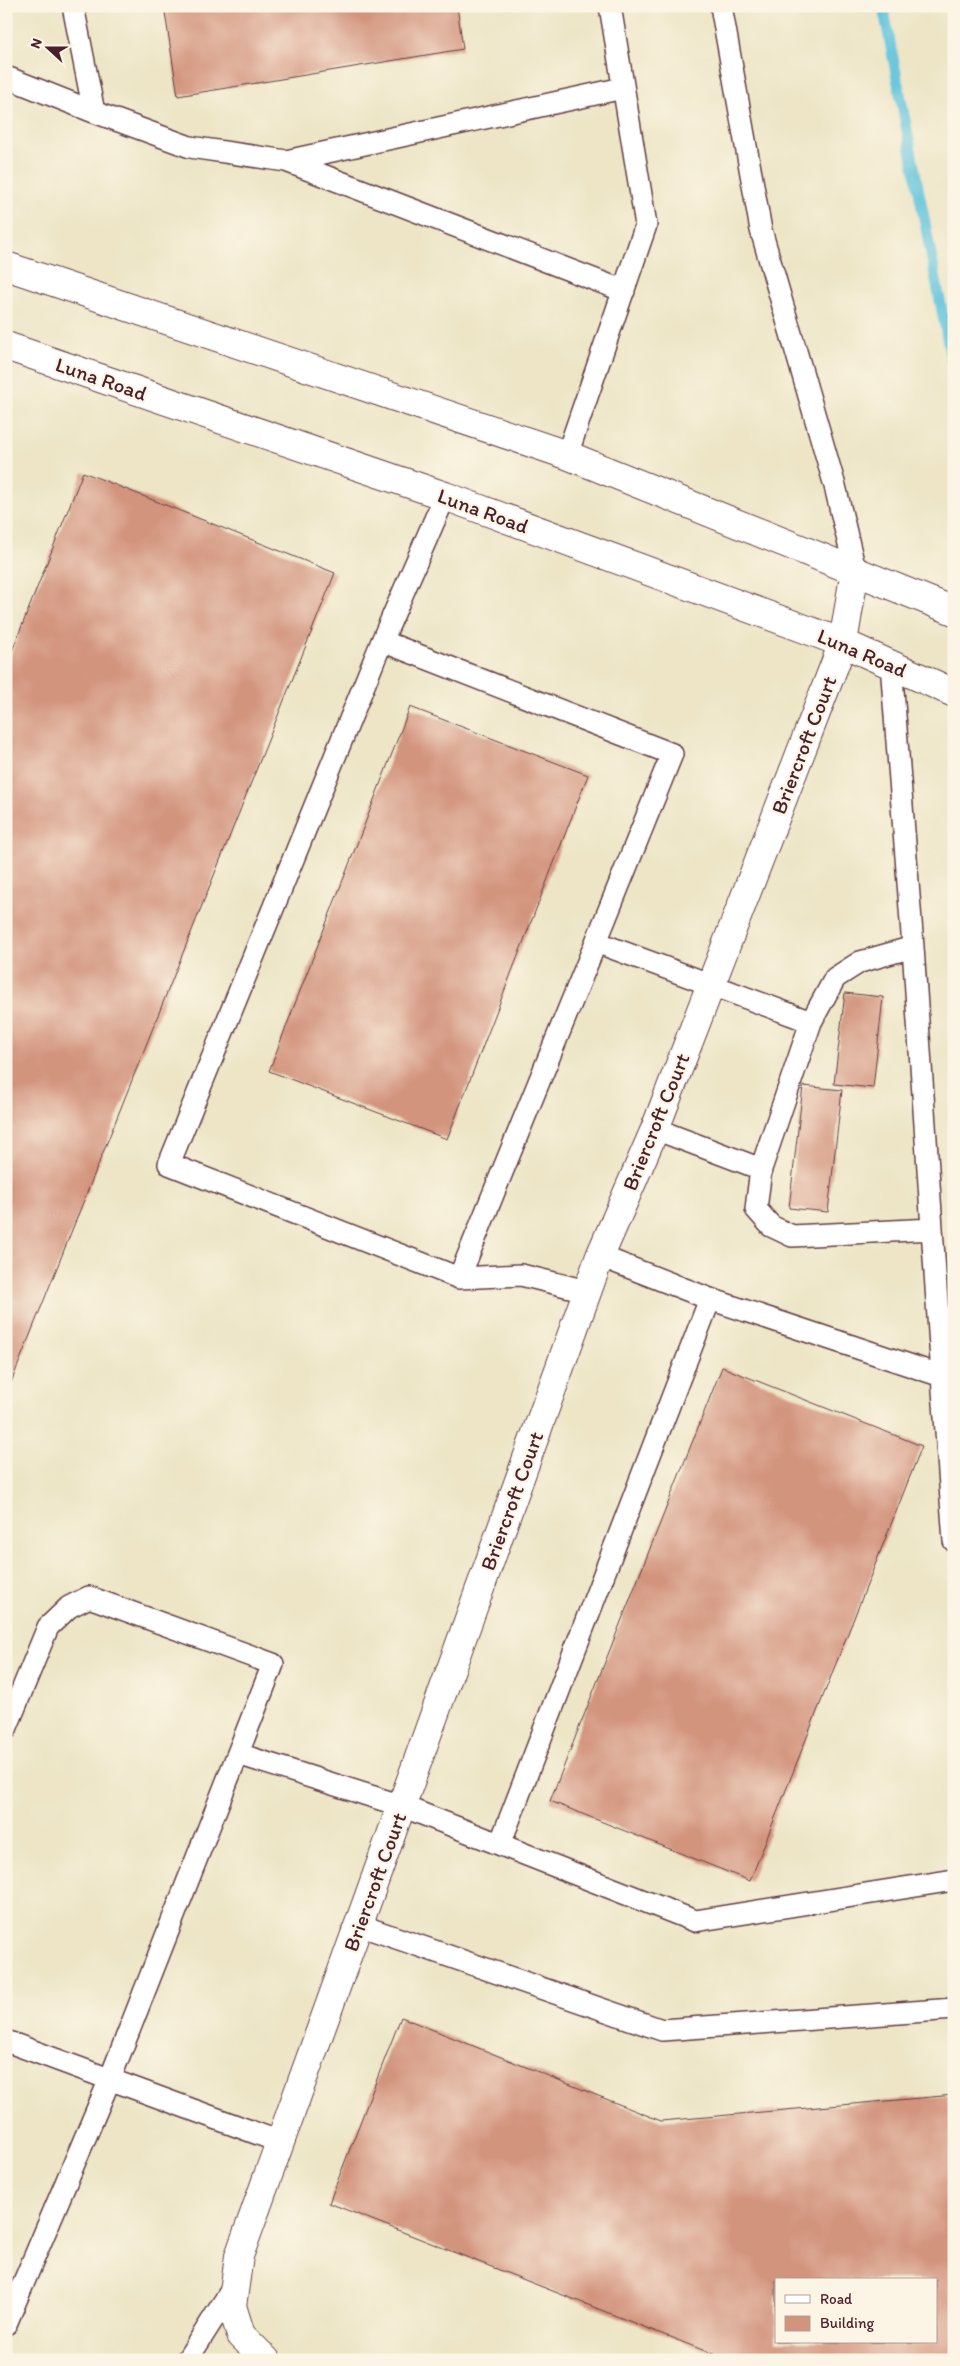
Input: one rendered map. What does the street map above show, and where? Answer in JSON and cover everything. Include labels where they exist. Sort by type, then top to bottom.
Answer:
[{"type":"main road","points":[[6,266],[567,455],[855,570],[954,612]]},
{"type":"main road","name":"Luna Road","points":[[6,346],[445,496],[843,643],[954,693]]},
{"type":"main road","name":"Briercroft Court","points":[[266,2360],[241,2335],[232,2306],[239,2256],[600,1256],[655,1129],[843,643],[855,570]]},
{"type":"lane","points":[[73,6],[94,112]]},
{"type":"lane","points":[[567,455],[646,226],[610,6]]},
{"type":"lane","points":[[722,6],[761,230],[835,486],[855,570]]},
{"type":"lane","points":[[6,77],[190,147],[286,161],[624,291]]},
{"type":"lane","points":[[286,161],[623,88]]},
{"type":"lane","points":[[445,496],[382,641],[169,1164],[459,1278],[521,1275],[587,1291]]},
{"type":"lane","points":[[382,641],[672,754],[459,1278]]},
{"type":"lane","points":[[891,664],[913,947],[954,1541]]},
{"type":"lane","points":[[596,942],[811,1022]]},
{"type":"lane","points":[[913,947],[860,962],[835,978],[811,1022],[761,1169],[756,1209],[771,1226],[792,1236],[932,1229]]},
{"type":"lane","points":[[655,1129],[761,1169]]},
{"type":"lane","points":[[600,1256],[710,1299],[942,1376]]},
{"type":"lane","points":[[500,1844],[710,1299]]},
{"type":"lane","points":[[6,1729],[48,1627],[69,1607],[89,1596],[273,1664],[110,2079],[6,2324]]},
{"type":"lane","points":[[238,1754],[402,1806],[695,1921],[954,1880]]},
{"type":"lane","points":[[359,1926],[662,2030],[954,2009]]},
{"type":"lane","points":[[6,2041],[280,2142]]},
{"type":"lane","points":[[187,2360],[235,2285]]},
{"type":"building","points":[[164,6],[457,6],[463,49],[178,96]]},
{"type":"building","points":[[83,472],[335,573],[6,1395],[6,666]]},
{"type":"building","points":[[410,707],[588,775],[447,1139],[269,1071]]},
{"type":"building","points":[[845,993],[883,997],[873,1088],[834,1084]]},
{"type":"building","points":[[803,1086],[842,1090],[828,1212],[789,1208]]},
{"type":"building","points":[[722,1367],[922,1446],[750,1881],[550,1801]]},
{"type":"building","points":[[401,2017],[661,2121],[954,2095],[954,2360],[728,2360],[329,2203]]},
{"type":"waterway","points":[[883,6],[954,373]]}]
